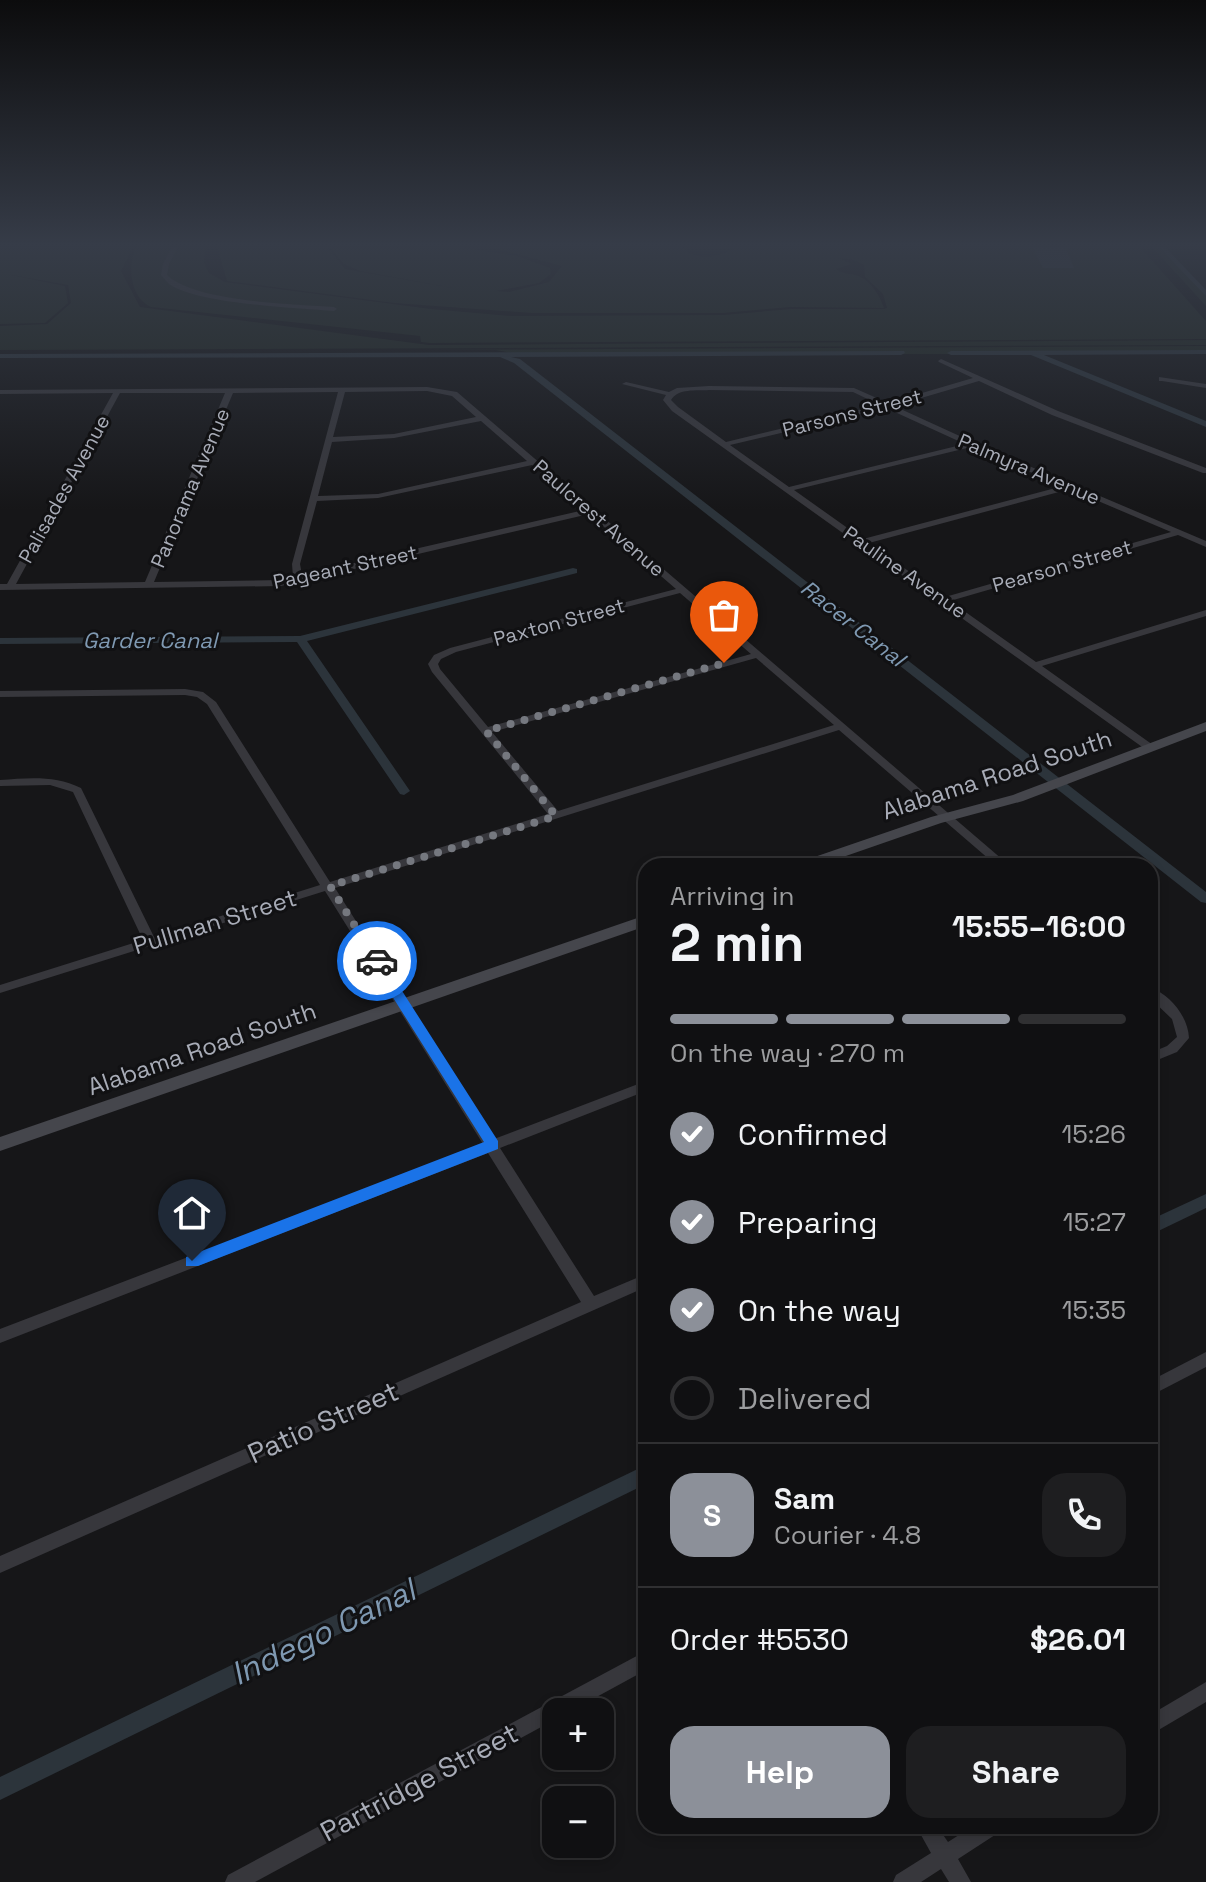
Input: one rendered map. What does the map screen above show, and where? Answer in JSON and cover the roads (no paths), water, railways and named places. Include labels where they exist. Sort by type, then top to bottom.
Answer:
[{"type":"street","points":[[941,361],[1055,413],[1206,471]]},
{"type":"street","name":"Parsons Street","points":[[725,444],[888,406],[979,379]]},
{"type":"street","points":[[1162,379],[1206,386]]},
{"type":"street","points":[[626,384],[670,394]]},
{"type":"street","name":"Palmyra Avenue","points":[[670,394],[677,390],[709,388],[854,390],[972,445],[1206,544]]},
{"type":"street","name":"Panorama Avenue","points":[[148,586],[230,390]]},
{"type":"street","points":[[1,394],[342,390],[296,564],[298,580]]},
{"type":"street","name":"Paulcrest Avenue","points":[[342,390],[447,391],[483,418],[995,858]]},
{"type":"street","name":"Palisades Avenue","points":[[5,587],[118,391]]},
{"type":"street","name":"Pauline Avenue","points":[[670,394],[667,400],[671,405],[1149,747]]},
{"type":"street","points":[[329,440],[394,436],[483,418]]},
{"type":"street","points":[[789,489],[972,445]]},
{"type":"street","points":[[313,499],[378,496],[534,462]]},
{"type":"street","points":[[863,542],[1070,487]]},
{"type":"street","name":"Pageant Street","points":[[5,587],[254,585],[298,580],[590,511]]},
{"type":"street","name":"Pearson Street","points":[[945,600],[1180,532]]},
{"type":"street","name":"Paxton Street","points":[[486,731],[435,670],[433,664],[437,657],[453,650],[681,590]]},
{"type":"street","points":[[1036,665],[1206,613]]},
{"type":"street","points":[[556,816],[486,731],[757,655]]},
{"type":"street","points":[[0,694],[200,694],[218,711],[591,1304]]},
{"type":"street","name":"Pullman Street","points":[[0,989],[841,726]]},
{"type":"street","name":"Alabama Road South","points":[[826,858],[1037,791],[1206,726]]},
{"type":"street","points":[[0,783],[69,785],[77,790],[150,942]]},
{"type":"street","name":"Alabama Road South","points":[[0,1144],[638,923]]},
{"type":"street","points":[[1158,998],[1184,1026],[1183,1038],[1172,1049],[1158,1055]]},
{"type":"street","points":[[0,1336],[638,1089]]},
{"type":"street","name":"Patio Street","points":[[0,1565],[638,1283]]},
{"type":"street","points":[[1158,1385],[1206,1359]]},
{"type":"street","name":"Partridge Street","points":[[235,1882],[638,1664]]},
{"type":"street","points":[[1158,1721],[1206,1691]]},
{"type":"street","points":[[931,1834],[961,1882]]},
{"type":"street","points":[[903,1882],[978,1834]]},
{"type":"waterway","points":[[951,353],[1206,352]]},
{"type":"waterway","points":[[0,356],[901,353]]},
{"type":"waterway","points":[[1034,354],[1206,424]]},
{"type":"waterway","name":"Racer Canal","points":[[504,357],[517,361],[1153,858]]},
{"type":"waterway","name":"Garder Canal","points":[[300,639],[573,571]]},
{"type":"waterway","name":"Garder Canal","points":[[0,641],[300,639]]},
{"type":"waterway","name":"Garder Canal","points":[[300,639],[404,791]]},
{"type":"waterway","name":"Racer Canal","points":[[1158,862],[1206,899]]},
{"type":"waterway","name":"Indego Canal","points":[[1158,1224],[1206,1201]]},
{"type":"waterway","name":"Indego Canal","points":[[0,1789],[638,1478]]}]
